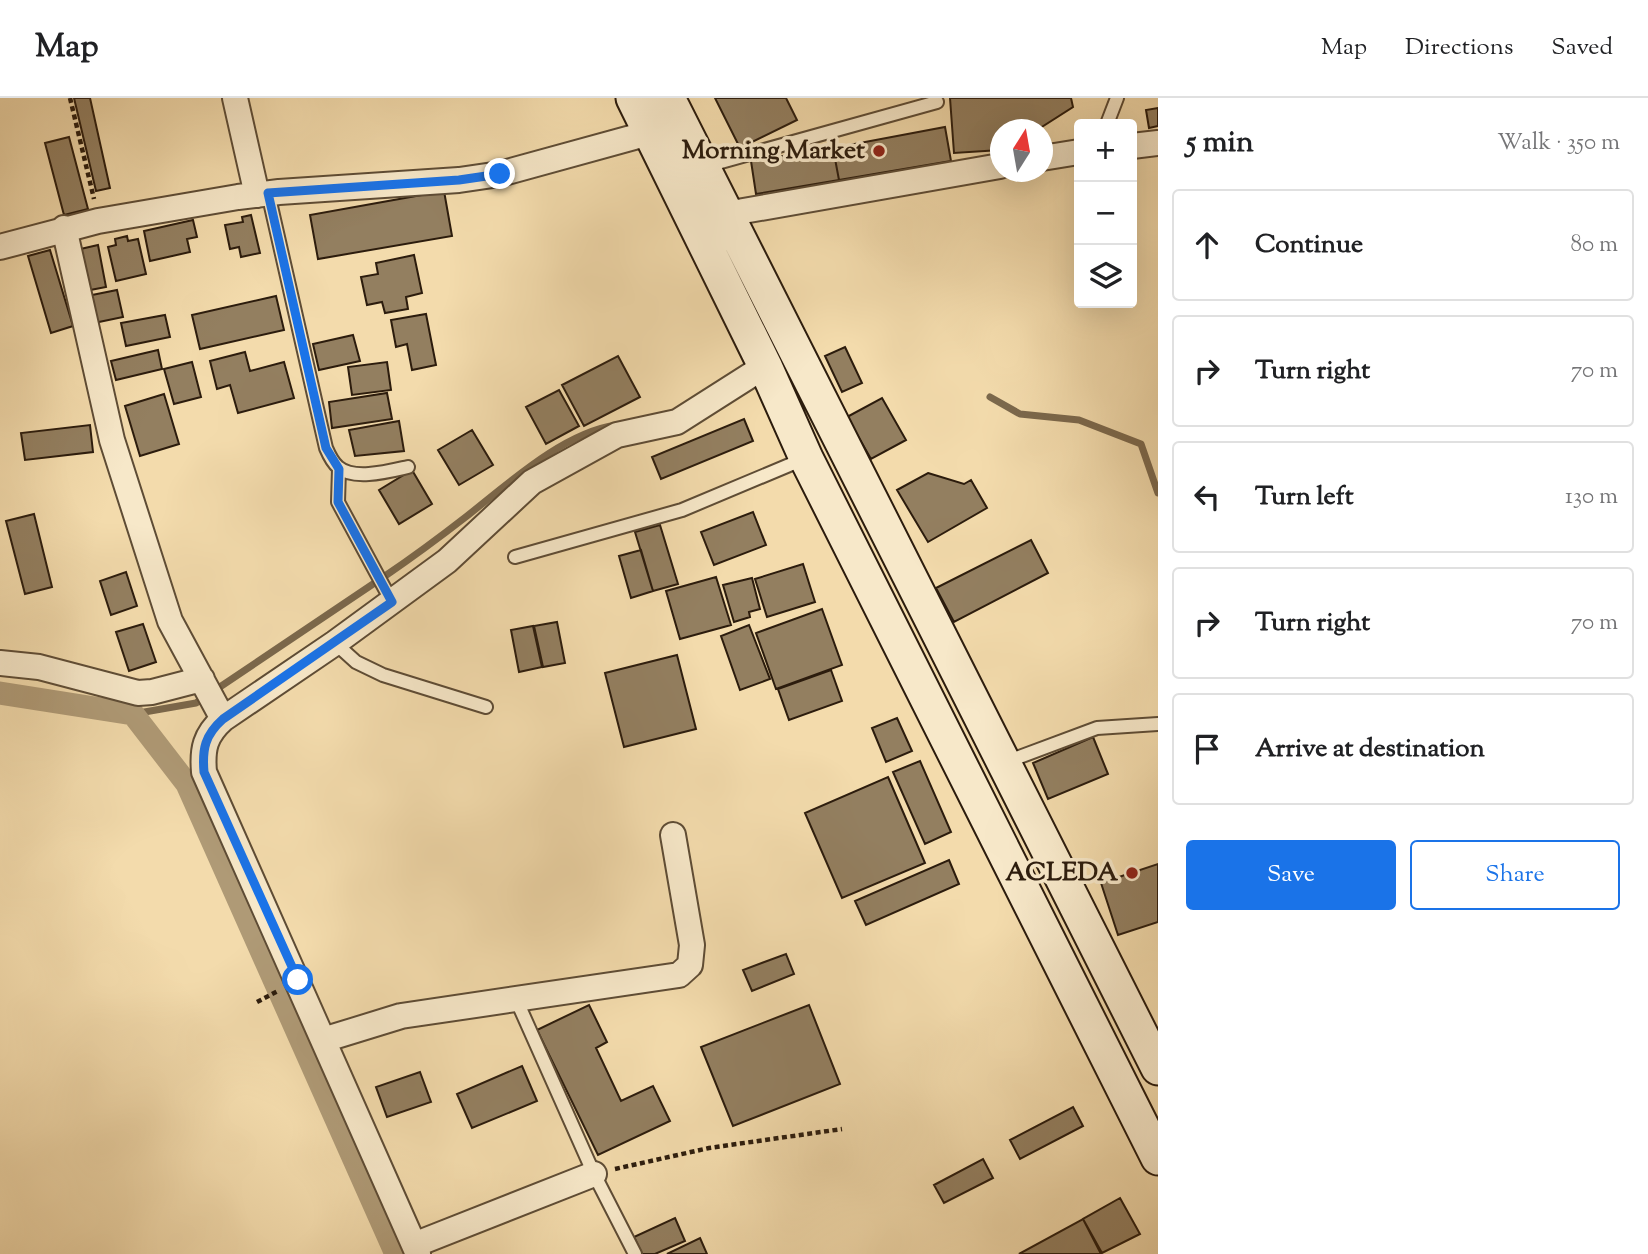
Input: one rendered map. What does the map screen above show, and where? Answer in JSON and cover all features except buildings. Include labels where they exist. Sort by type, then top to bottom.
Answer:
[{"type":"main road","points":[[633,98],[765,366],[806,458],[1158,1158]]},
{"type":"main road","points":[[668,98],[1158,1068]]},
{"type":"street","points":[[235,98],[262,194]]},
{"type":"street","points":[[0,247],[98,221],[262,194],[459,180],[500,174],[649,133]]},
{"type":"street","points":[[1137,146],[1158,144]]},
{"type":"street","points":[[1053,157],[1074,153]]},
{"type":"street","points":[[726,214],[990,168]]},
{"type":"street","points":[[64,228],[112,440],[170,621],[223,719]]},
{"type":"street","points":[[594,1174],[416,1250],[204,772],[205,742],[212,728],[223,719],[335,643],[447,561],[532,482],[617,435],[677,422],[765,366]]},
{"type":"street","points":[[0,663],[39,667],[138,693],[202,680]]},
{"type":"street","points":[[324,1040],[401,1016],[679,975],[690,965],[692,945],[673,835]]},
{"type":"lane","points":[[1109,119],[1117,98]]},
{"type":"lane","points":[[702,167],[937,102]]},
{"type":"lane","points":[[262,194],[326,448],[339,469],[338,502],[392,602]]},
{"type":"lane","points":[[515,557],[682,510],[806,458]]},
{"type":"lane","points":[[339,469],[371,474],[408,467]]},
{"type":"lane","points":[[335,643],[356,662],[383,675],[486,707]]},
{"type":"lane","points":[[1003,763],[1097,727],[1158,724]]},
{"type":"lane","points":[[516,999],[594,1174],[635,1254]]},
{"type":"path","points":[[70,98],[98,221]]},
{"type":"path","points":[[594,1174],[709,1148],[842,1129]]},
{"type":"waterway","points":[[990,397],[1020,414],[1079,420],[1141,444],[1158,493]]},
{"type":"waterway","points":[[385,576],[447,532],[537,461],[576,438],[616,425]]},
{"type":"waterway","points":[[133,714],[196,703],[376,582]]},
{"type":"waterway","points":[[0,693],[133,714],[187,784],[396,1254]]},
{"type":"place","name":"Morning Market","points":[[879,151]]},
{"type":"place","name":"ACLEDA","points":[[1132,873]]},
{"type":"route","points":[[298,980],[204,772],[205,742],[212,728],[223,719],[392,602],[338,502],[339,469],[326,448],[268,193],[459,180],[500,174]]}]
